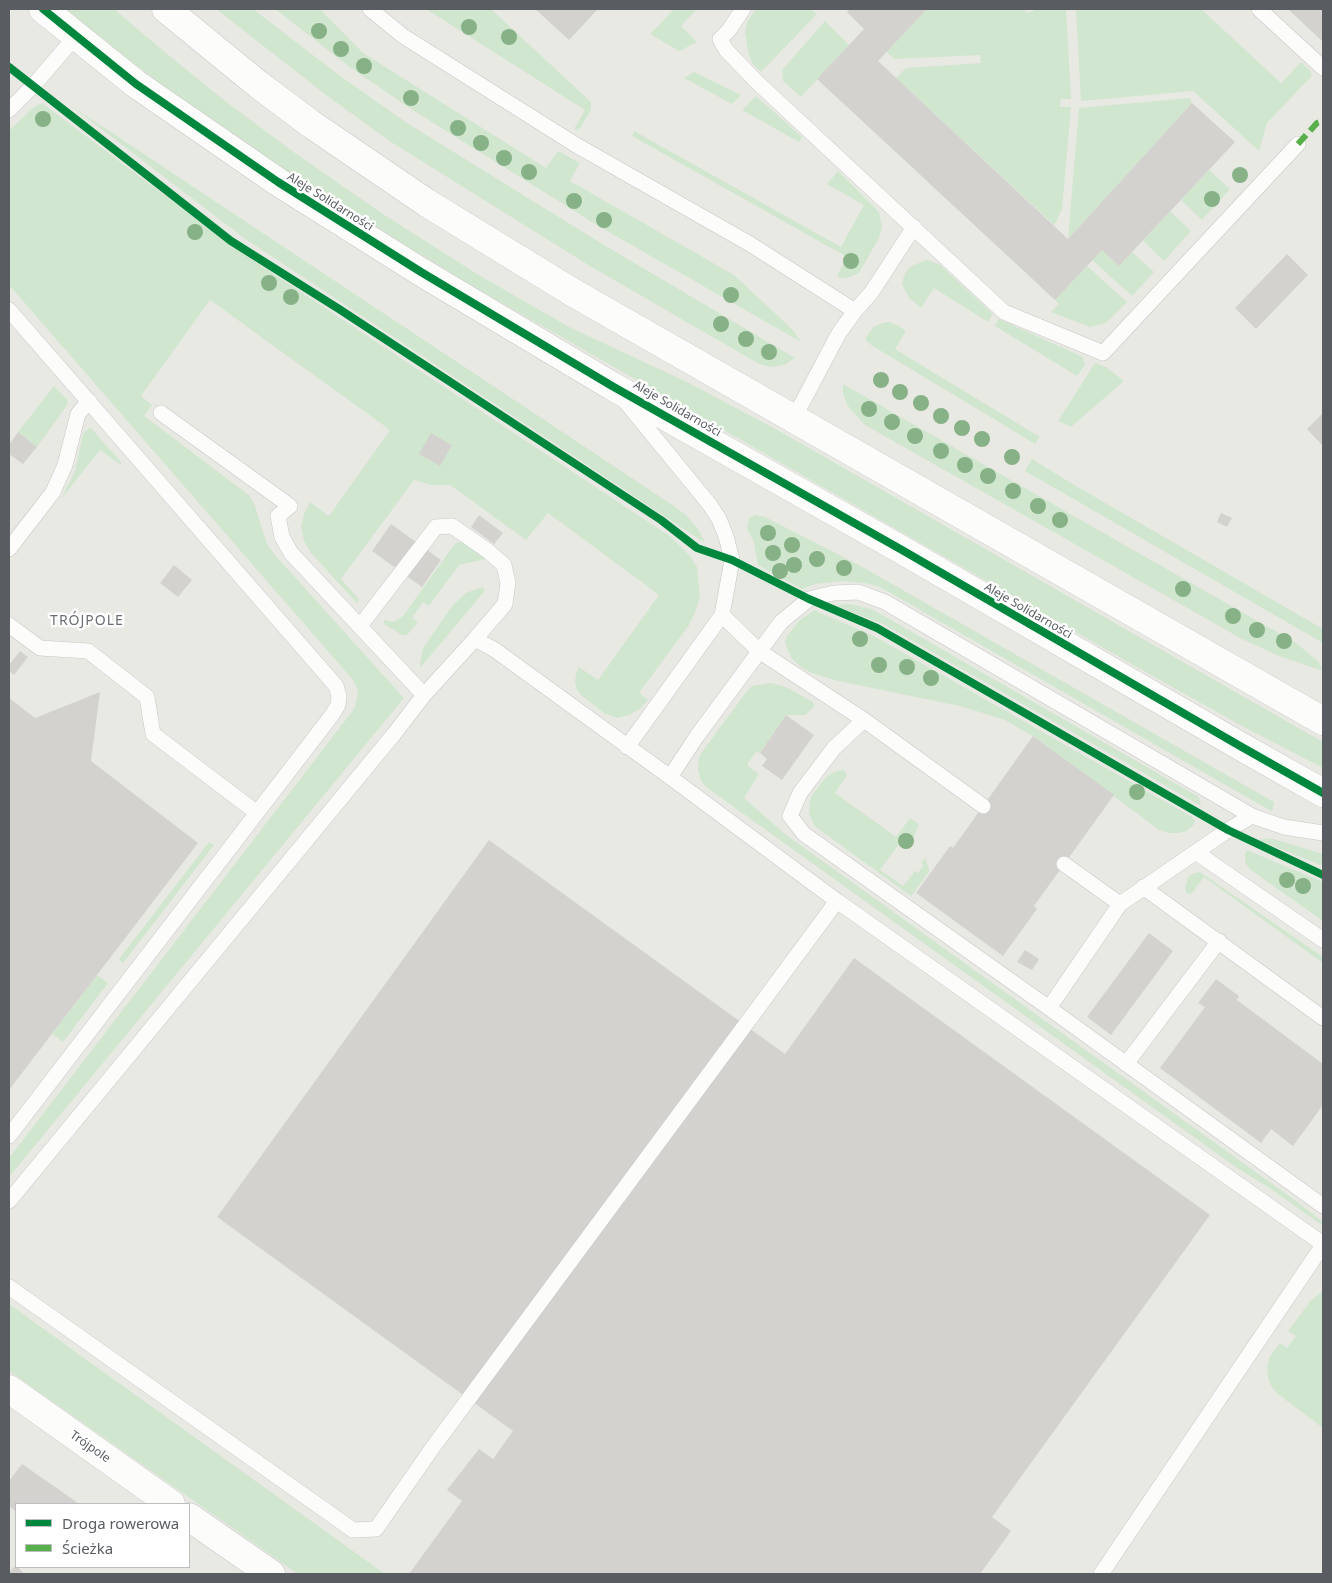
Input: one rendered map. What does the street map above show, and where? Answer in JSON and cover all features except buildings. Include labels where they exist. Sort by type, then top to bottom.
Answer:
[{"type":"street","name":"Aleje Solidarności","points":[[43,9],[136,84],[278,182],[421,272],[612,386],[893,545],[1231,742],[1323,793]]},
{"type":"street","points":[[166,9],[259,85],[311,124],[427,203],[572,292],[1323,721]]},
{"type":"street","name":"Trójpole","points":[[10,1393],[170,1503]]},
{"type":"street","points":[[190,1518],[270,1574]]},
{"type":"lane","points":[[370,9],[403,36],[576,145],[750,244],[854,310]]},
{"type":"lane","points":[[743,9],[729,30],[720,39],[726,50],[765,89],[1004,312],[1103,353],[1298,144]]},
{"type":"lane","points":[[1259,9],[1323,68]]},
{"type":"lane","points":[[9,110],[33,86],[76,36]]},
{"type":"lane","points":[[794,420],[839,333],[854,310],[871,293],[914,227]]},
{"type":"lane","points":[[9,310],[336,686],[339,696],[338,705],[332,715],[9,1136]]},
{"type":"lane","points":[[612,386],[710,505],[719,519],[732,560],[722,615],[627,747]]},
{"type":"lane","points":[[9,549],[53,492],[65,465],[78,414],[89,401]]},
{"type":"lane","points":[[161,413],[290,506],[278,516],[282,537],[291,553],[424,695]]},
{"type":"lane","points":[[9,1201],[394,734],[424,695],[505,604],[508,583],[504,565],[488,551],[452,526],[436,527],[360,626]]},
{"type":"lane","points":[[670,776],[759,651],[782,622],[810,599],[834,593],[858,592],[885,602],[1252,816],[1284,827],[1323,833]]},
{"type":"lane","points":[[722,615],[759,651],[864,720],[983,806]]},
{"type":"lane","points":[[9,625],[40,648],[88,652],[147,697],[153,734],[257,813]]},
{"type":"lane","points":[[475,639],[495,650],[627,747],[670,776],[837,901],[1323,1244],[1101,1574]]},
{"type":"lane","points":[[864,720],[834,748],[800,793],[790,816],[804,834],[1323,1206]]},
{"type":"lane","points":[[1049,1008],[1120,904],[1228,830],[1252,816]]},
{"type":"lane","points":[[1197,853],[1323,940]]},
{"type":"lane","points":[[1064,864],[1120,904]]},
{"type":"lane","points":[[1143,887],[1323,1018]]},
{"type":"lane","points":[[9,1287],[353,1530],[376,1529],[433,1447],[837,901]]},
{"type":"lane","points":[[1126,1064],[1219,941]]},
{"type":"green space","points":[[63,9],[114,9],[225,101],[295,153],[383,214],[477,274],[569,327],[689,383],[781,432],[1323,742],[1323,768],[1242,726],[1135,666],[469,284],[288,173],[206,119]]},
{"type":"green space","points":[[216,9],[253,9],[339,75],[407,123],[604,245],[795,358],[784,365],[771,367],[759,364],[590,266],[391,142],[326,95]]},
{"type":"green space","points":[[275,9],[320,9],[363,53],[546,168],[558,151],[580,163],[570,181],[734,275],[793,330],[801,342],[600,227],[414,111],[351,68]]},
{"type":"green space","points":[[426,9],[491,9],[591,102],[591,110],[580,128],[574,129],[585,110]]},
{"type":"green space","points":[[674,9],[697,9],[681,26],[697,42],[679,51],[650,34]]},
{"type":"green space","points":[[756,9],[811,9],[817,14],[761,72],[753,64],[749,55],[745,34],[747,22]]},
{"type":"green space","points":[[927,9],[1025,9],[1026,13],[1034,11],[1034,9],[1066,9],[1071,99],[1061,99],[1060,107],[1071,107],[1062,210],[1054,225],[896,78],[906,68],[981,63],[980,55],[895,59],[886,52]]},
{"type":"green space","points":[[1076,9],[1201,9],[1281,83],[1301,62],[1311,72],[1311,77],[1267,123],[1259,151],[1193,91],[1081,101]]},
{"type":"green space","points":[[825,21],[849,45],[801,97],[783,81],[782,70]]},
{"type":"green space","points":[[694,72],[741,95],[732,104],[684,78]]},
{"type":"green space","points":[[756,96],[802,137],[799,142],[742,110]]},
{"type":"green space","points":[[1190,98],[1192,103],[1068,239],[1079,108]]},
{"type":"green space","points":[[42,103],[236,249],[671,537],[690,556],[697,567],[700,596],[689,625],[639,693],[648,700],[640,709],[629,715],[617,718],[604,713],[577,690],[575,682],[576,673],[579,667],[598,680],[659,595],[548,513],[526,540],[450,485],[431,485],[414,480],[341,579],[359,599],[356,602],[311,553],[304,541],[301,527],[304,514],[310,502],[329,516],[390,430],[210,300],[141,396],[152,405],[144,416],[249,495],[255,506],[267,544],[274,554],[404,698],[9,1177],[9,1158],[354,709],[358,695],[353,680],[9,285],[9,131],[33,108]]},
{"type":"green space","points":[[70,105],[674,506],[686,515],[698,529],[705,543],[244,238]]},
{"type":"green space","points":[[634,131],[841,247],[864,205],[827,184],[838,171],[879,212],[882,227],[879,238],[859,273],[847,278],[841,278],[837,276],[847,257],[632,136]]},
{"type":"green space","points":[[1209,170],[1230,189],[1202,220],[1181,200]]},
{"type":"green space","points":[[1170,211],[1191,231],[1164,261],[1143,241]]},
{"type":"green space","points":[[1102,250],[1119,266],[1132,252],[1154,272],[1132,296],[1092,260]]},
{"type":"green space","points":[[926,260],[939,264],[993,314],[988,322],[934,288],[921,308],[909,298],[902,284],[904,276],[912,266]]},
{"type":"green space","points":[[1087,266],[1127,302],[1106,323],[1090,327],[1051,312],[1059,304],[1055,300]]},
{"type":"green space","points":[[999,319],[1083,357],[1085,365],[1077,376],[995,326]]},
{"type":"green space","points":[[889,322],[906,331],[895,349],[1040,437],[1035,444],[871,345],[865,339],[873,327]]},
{"type":"green space","points":[[1095,363],[1106,367],[1124,381],[1071,427],[1058,421]]},
{"type":"green space","points":[[843,384],[1296,643],[1318,661],[1323,671],[1279,656],[1242,639],[865,425],[846,402]]},
{"type":"green space","points":[[54,386],[67,400],[68,404],[37,447],[18,432]]},
{"type":"green space","points":[[89,428],[121,462],[121,465],[100,450],[61,499],[75,471],[83,434]]},
{"type":"green space","points":[[1032,459],[1323,629],[1323,643],[1025,471]]},
{"type":"green space","points":[[756,515],[765,517],[859,565],[1274,802],[1273,810],[1271,811],[880,587],[865,583],[842,581],[815,584],[802,589],[758,565],[754,543],[747,528],[749,518]]},
{"type":"green space","points":[[466,541],[486,559],[459,565],[429,606],[423,602],[412,618],[418,622],[407,635],[402,635],[384,624],[384,620],[394,622],[403,616],[454,545],[458,542]]},
{"type":"green space","points":[[482,587],[485,590],[483,593],[421,667],[423,648],[452,606],[466,593]]},
{"type":"green space","points":[[850,604],[871,609],[884,616],[1199,797],[1201,806],[885,625],[835,605]]},
{"type":"green space","points":[[814,610],[874,636],[1192,817],[1195,821],[1193,826],[1186,831],[1178,833],[1159,830],[1033,736],[1005,720],[960,706],[838,681],[802,668],[792,659],[785,641],[800,620]]},
{"type":"green space","points":[[771,683],[786,687],[813,702],[814,707],[805,715],[786,715],[760,753],[756,752],[748,766],[759,774],[744,798],[785,834],[1296,1201],[1323,1222],[1323,1226],[1271,1189],[1237,1168],[706,787],[701,781],[698,770],[699,757],[702,752],[752,686]]},
{"type":"green space","points":[[844,770],[847,775],[835,793],[896,837],[910,818],[919,824],[912,842],[899,844],[880,870],[903,886],[915,871],[918,873],[923,866],[921,863],[925,858],[929,872],[911,896],[814,825],[809,813],[812,795],[826,777],[836,771]]},
{"type":"green space","points":[[1270,838],[1323,854],[1323,866],[1258,840]]},
{"type":"green space","points":[[209,842],[214,845],[123,963],[119,959]]},
{"type":"green space","points":[[1247,850],[1323,882],[1323,921],[1252,871],[1245,861]]},
{"type":"green space","points":[[1200,872],[1323,957],[1323,963],[1204,877],[1192,893],[1187,894],[1185,889],[1188,877]]},
{"type":"green space","points":[[97,975],[108,983],[63,1042],[52,1034]]},
{"type":"green space","points":[[1323,1291],[1323,1428],[1279,1395],[1271,1386],[1267,1367],[1270,1356],[1280,1343],[1287,1348],[1296,1336],[1288,1331],[1312,1299]]},
{"type":"green space","points":[[9,1304],[385,1574],[298,1574],[9,1371]]},
{"type":"marked path","points":[[1298,144],[1317,123],[1323,121]]},
{"type":"cycle path","points":[[43,9],[136,84],[278,182],[421,272],[612,386],[902,550],[1323,793]]},
{"type":"cycle path","points":[[9,67],[231,241],[339,309],[661,520],[697,548],[732,560],[809,599],[877,628],[1228,830],[1323,875]]},
{"type":"district","name":"TRÓJPOLE","points":[[87,621]]}]
